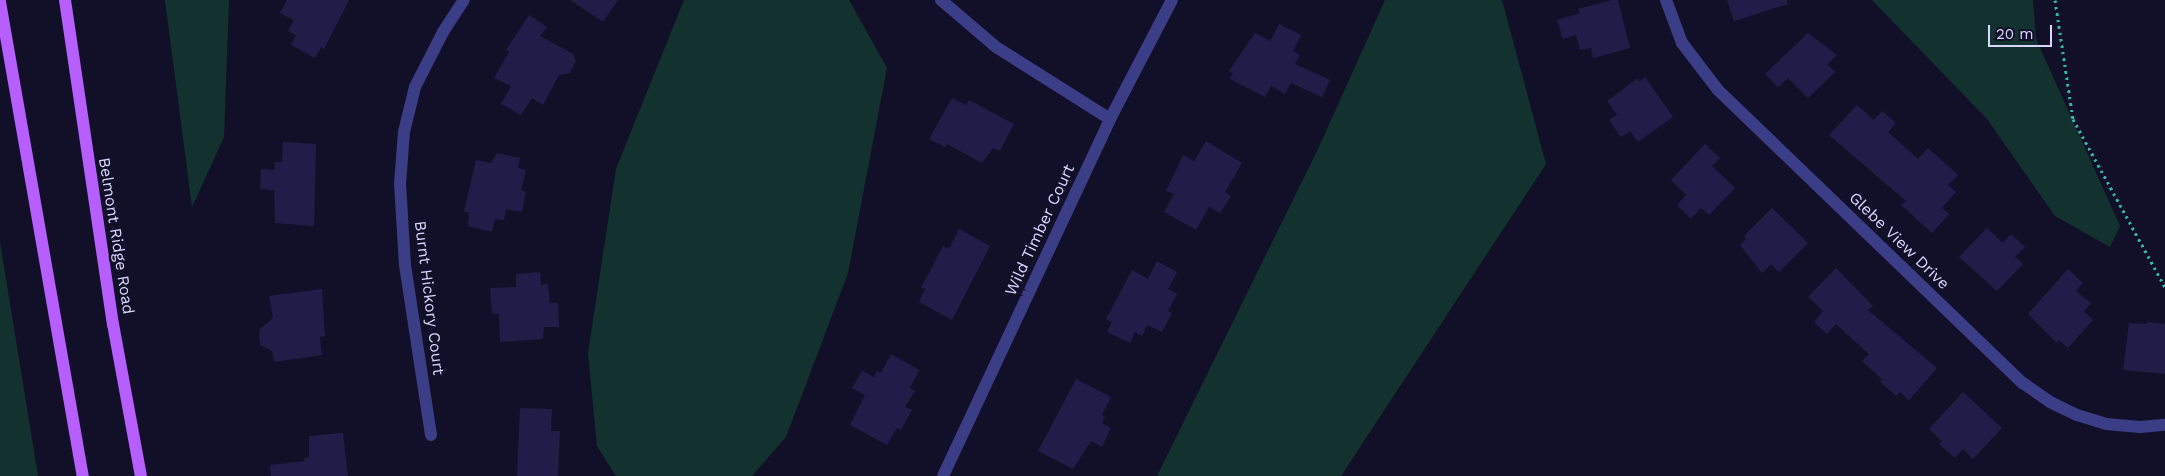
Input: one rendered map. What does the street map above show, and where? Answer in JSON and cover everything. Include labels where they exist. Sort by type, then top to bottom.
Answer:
[{"type":"main road","name":"Belmont Ridge Road","points":[[65,0],[113,324],[141,476]]},
{"type":"main road","points":[[0,2],[83,476]]},
{"type":"street","name":"Burnt Hickory Court","points":[[431,435],[405,265],[400,184],[404,132],[415,87],[443,32],[464,0]]},
{"type":"street","points":[[941,0],[996,47],[1110,119]]},
{"type":"street","name":"Wild Timber Court","points":[[943,476],[1110,119],[1172,0]]},
{"type":"street","name":"Glebe View Drive","points":[[1666,0],[1682,43],[1718,90],[2023,383],[2050,402],[2077,415],[2106,424],[2140,427],[2165,425]]},
{"type":"path","points":[[2055,0],[2072,119],[2165,287]]},
{"type":"green space","points":[[165,0],[229,0],[224,137],[192,207]]},
{"type":"green space","points":[[684,0],[849,0],[887,68],[848,273],[786,437],[752,476],[616,476],[597,446],[588,353],[616,169]]},
{"type":"green space","points":[[1385,0],[1502,0],[1546,164],[1341,476],[1157,476],[1318,149]]},
{"type":"green space","points":[[1872,0],[2033,0],[2036,39],[2120,226],[2110,247],[2055,216],[1987,119]]},
{"type":"green space","points":[[0,242],[38,476],[0,476]]},
{"type":"building","points":[[287,0],[349,0],[324,49],[321,47],[315,58],[291,45],[296,35],[288,31],[294,20],[280,13]]},
{"type":"building","points":[[570,0],[618,0],[603,22]]},
{"type":"building","points":[[1618,0],[1630,48],[1593,58],[1591,48],[1580,50],[1576,35],[1563,39],[1557,20],[1580,13],[1578,9]]},
{"type":"building","points":[[1727,0],[1787,0],[1788,4],[1734,21]]},
{"type":"building","points":[[529,15],[547,27],[540,36],[573,54],[576,61],[570,73],[559,75],[543,105],[532,98],[521,115],[501,104],[511,86],[494,78],[509,52],[506,50]]},
{"type":"building","points":[[1279,24],[1301,35],[1293,51],[1300,55],[1295,64],[1330,80],[1322,97],[1291,83],[1285,94],[1271,86],[1265,97],[1230,79],[1233,73],[1229,71],[1255,33],[1270,41]]},
{"type":"building","points":[[1808,33],[1837,55],[1827,64],[1835,72],[1808,98],[1788,78],[1778,87],[1765,74]]},
{"type":"building","points":[[1645,77],[1673,117],[1638,142],[1630,131],[1621,137],[1609,120],[1617,115],[1607,101],[1638,78],[1639,82]]},
{"type":"building","points":[[952,98],[966,105],[969,100],[1014,124],[1000,151],[993,148],[982,163],[947,144],[945,147],[929,139]]},
{"type":"building","points":[[1857,105],[1874,120],[1882,111],[1896,123],[1888,132],[1918,159],[1928,148],[1958,175],[1948,185],[1956,192],[1942,208],[1949,214],[1932,233],[1901,205],[1906,201],[1829,135]]},
{"type":"building","points":[[1206,141],[1242,163],[1225,192],[1231,196],[1220,213],[1209,207],[1196,230],[1164,212],[1174,194],[1166,191],[1183,155],[1194,161]]},
{"type":"building","points":[[283,142],[316,144],[314,226],[275,223],[274,190],[260,189],[261,169],[274,170],[275,162],[282,162]]},
{"type":"building","points":[[1705,144],[1720,158],[1712,166],[1735,188],[1709,215],[1701,208],[1691,219],[1677,205],[1686,195],[1671,180]]},
{"type":"building","points":[[497,153],[520,158],[518,168],[526,170],[521,190],[526,192],[522,212],[506,209],[504,220],[495,219],[492,232],[468,226],[469,212],[464,212],[476,160],[491,163]]},
{"type":"building","points":[[1772,208],[1808,243],[1779,272],[1771,264],[1762,273],[1740,245],[1746,239],[1744,236]]},
{"type":"building","points":[[1987,228],[2003,243],[2011,234],[2025,247],[2015,257],[2023,264],[1997,291],[1959,257]]},
{"type":"building","points":[[959,229],[990,246],[952,320],[919,302],[925,289],[921,288],[943,246],[949,249]]},
{"type":"building","points":[[1157,261],[1177,272],[1168,289],[1177,294],[1168,311],[1172,313],[1162,332],[1147,325],[1142,336],[1135,332],[1130,343],[1107,332],[1112,322],[1106,319],[1132,270],[1148,279]]},
{"type":"building","points":[[1836,268],[1873,306],[1868,310],[1937,368],[1909,400],[1900,392],[1896,396],[1880,382],[1882,379],[1862,361],[1869,354],[1836,324],[1827,334],[1814,322],[1823,311],[1808,297]]},
{"type":"building","points":[[2068,269],[2083,283],[2076,291],[2091,303],[2084,311],[2093,320],[2068,348],[2059,340],[2057,343],[2028,314]]},
{"type":"building","points":[[540,272],[541,285],[548,284],[550,303],[558,303],[559,327],[544,327],[543,339],[500,342],[499,314],[492,314],[490,288],[516,287],[516,274]]},
{"type":"building","points":[[322,289],[325,336],[320,337],[322,355],[274,362],[272,351],[260,345],[259,330],[273,318],[269,296]]},
{"type":"building","points":[[2147,322],[2165,324],[2165,374],[2123,370],[2129,323],[2147,324]]},
{"type":"building","points":[[891,354],[919,370],[910,388],[915,391],[905,407],[912,410],[901,430],[897,428],[887,445],[850,425],[865,395],[852,388],[862,371],[874,377],[877,371],[881,373]]},
{"type":"building","points":[[1076,379],[1111,397],[1102,415],[1105,417],[1102,423],[1111,428],[1102,447],[1091,441],[1073,469],[1038,451]]},
{"type":"building","points":[[1963,392],[2002,428],[1973,459],[1963,449],[1955,458],[1939,444],[1942,441],[1929,429]]},
{"type":"building","points":[[520,408],[552,409],[551,431],[560,431],[558,476],[517,476]]},
{"type":"building","points":[[343,433],[348,476],[271,476],[270,465],[305,461],[304,458],[309,457],[309,436]]}]
